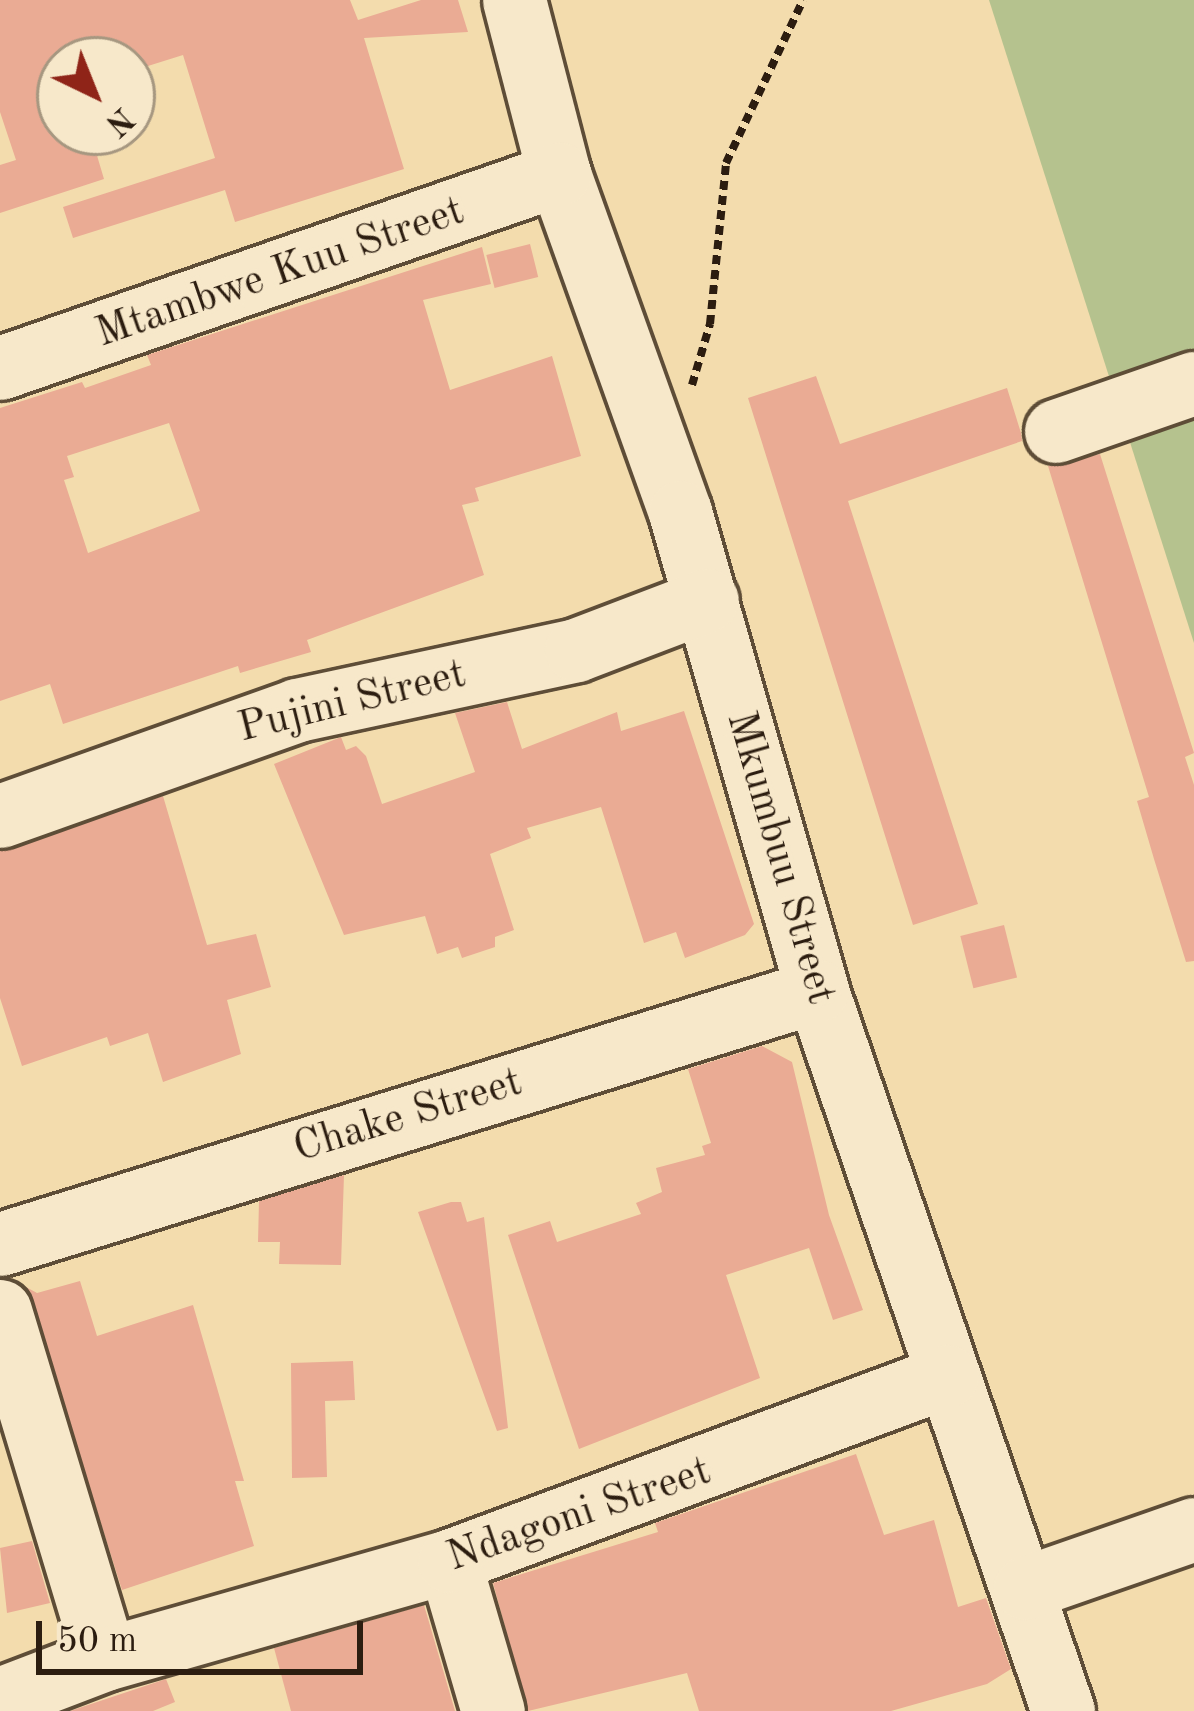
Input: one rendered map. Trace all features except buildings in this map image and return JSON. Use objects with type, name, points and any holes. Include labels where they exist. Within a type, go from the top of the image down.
[{"type":"street","name":"Mkumbuu Street","points":[[514,0],[559,174],[662,459],[707,600],[817,991],[947,1376],[1025,1588],[1063,1711]]},
{"type":"street","name":"Mtambwe Kuu Street","points":[[0,368],[559,174]]},
{"type":"street","points":[[1056,431],[1194,383]]},
{"type":"street","name":"Pujini Street","points":[[0,816],[297,710],[576,650],[707,600]]},
{"type":"street","name":"Chake Street","points":[[0,1244],[817,991]]},
{"type":"street","points":[[0,1311],[88,1680]]},
{"type":"street","name":"Ndagoni Street","points":[[0,1699],[88,1680],[449,1561],[947,1376]]},
{"type":"street","points":[[1025,1588],[1194,1529]]},
{"type":"street","points":[[449,1561],[493,1711]]},
{"type":"path","points":[[662,459],[710,324],[726,163],[803,0]]},
{"type":"green space","points":[[989,0],[1194,0],[1194,643]]}]
